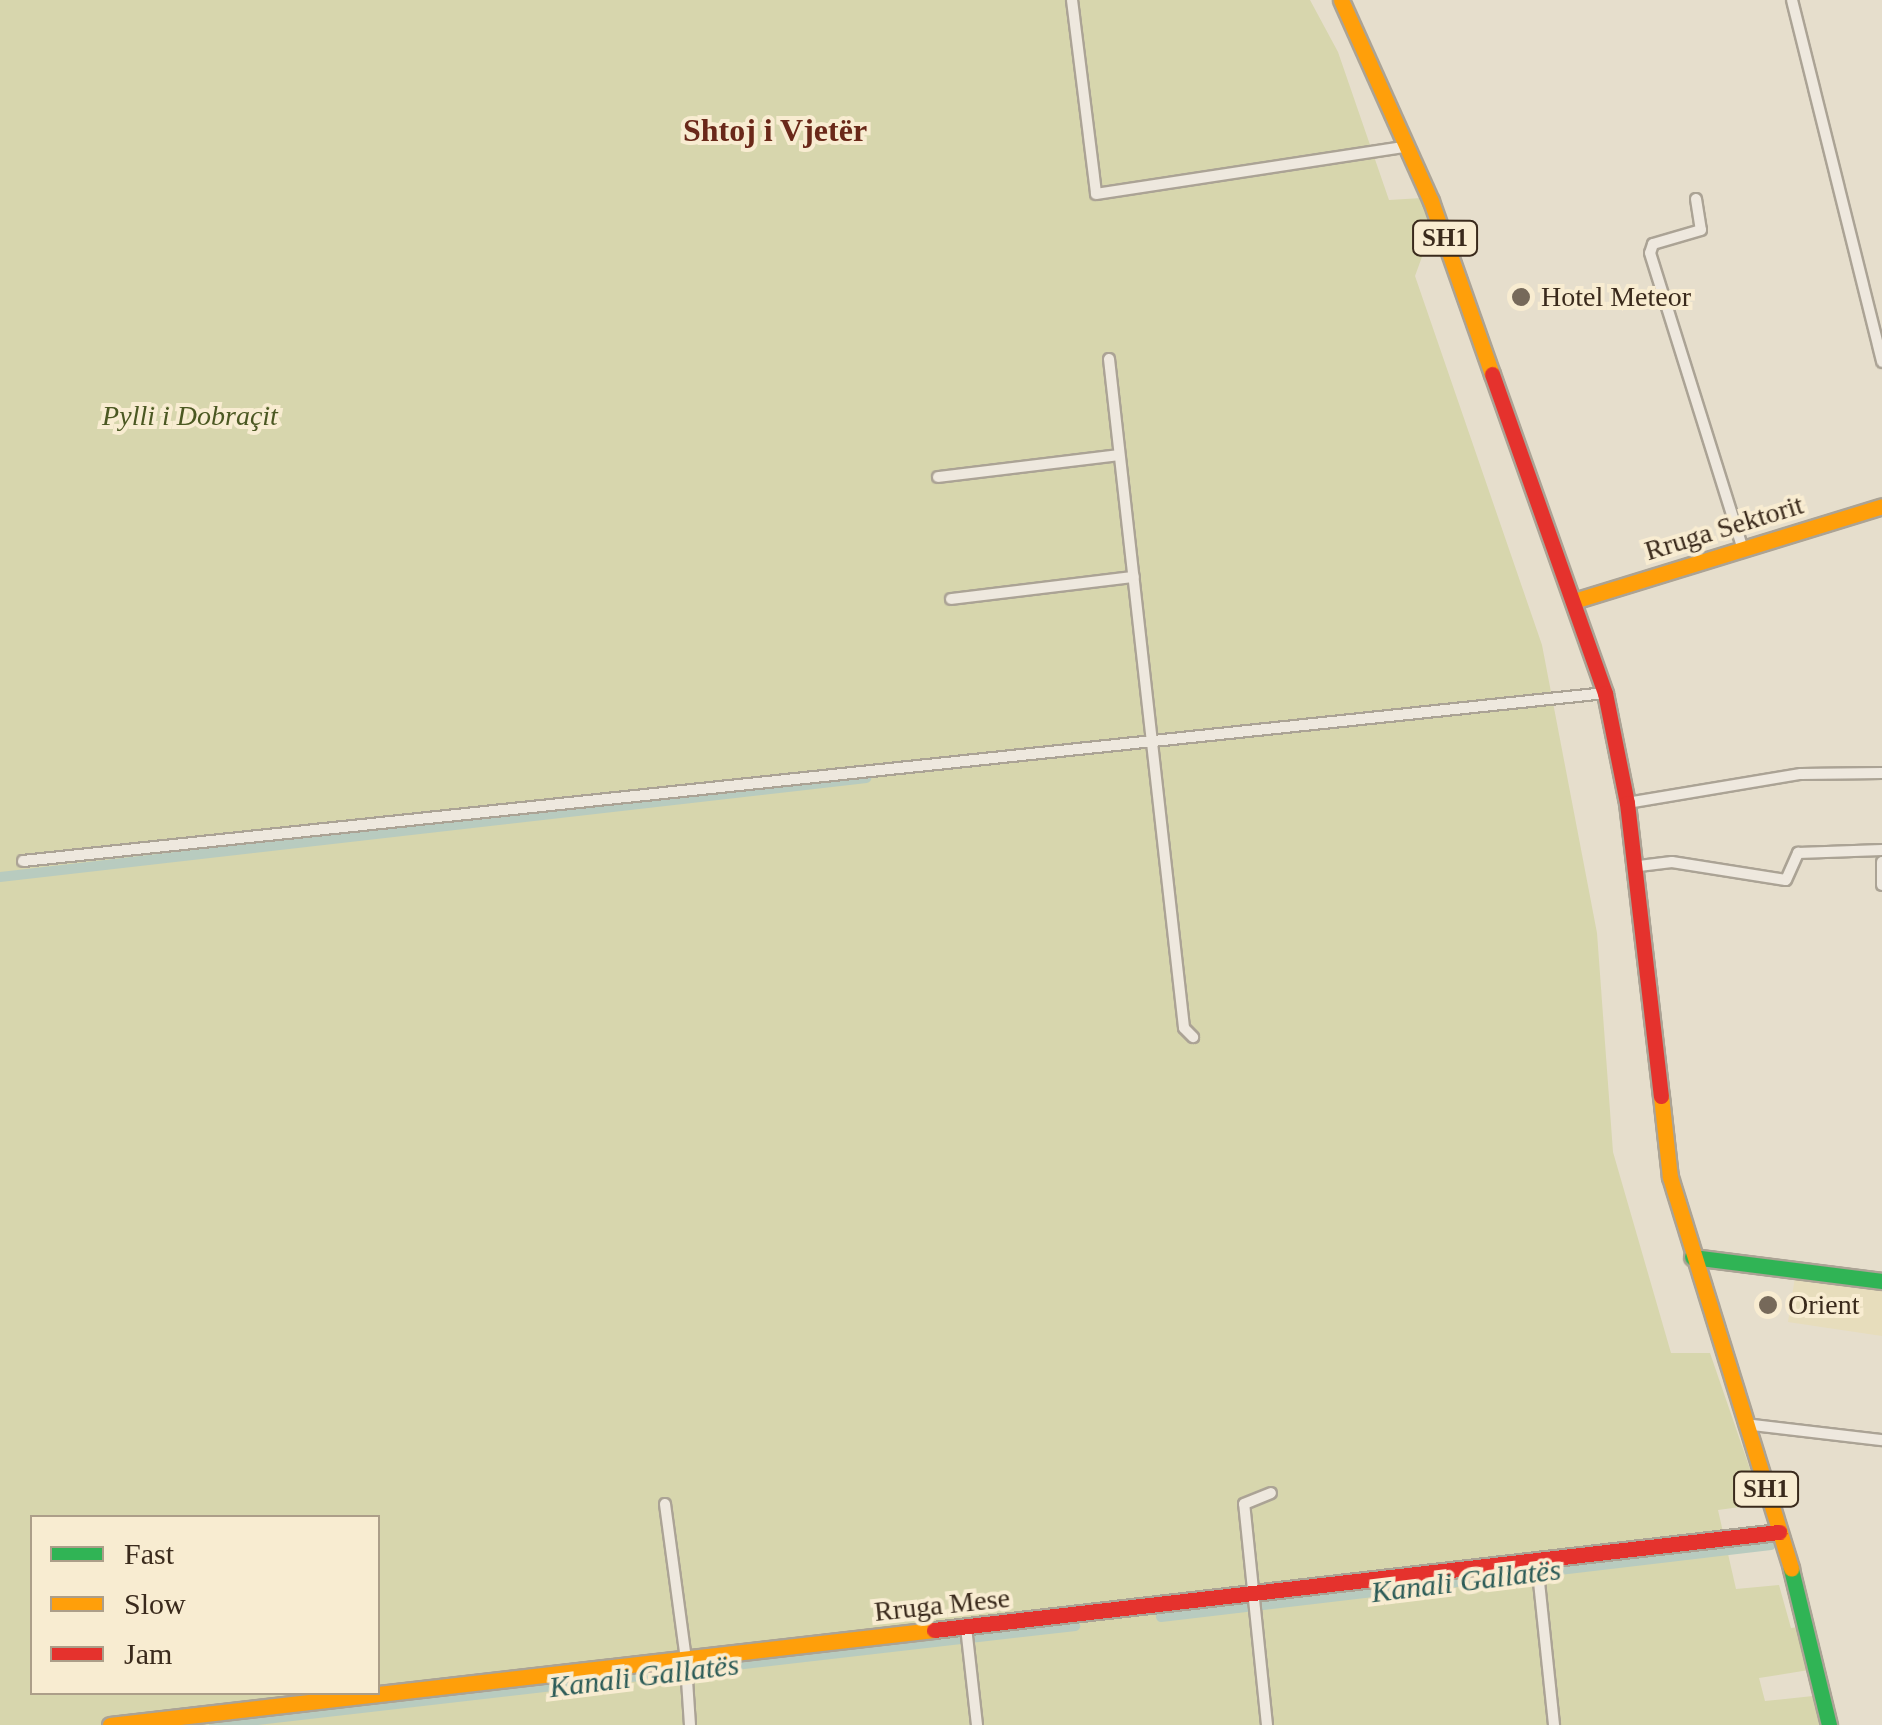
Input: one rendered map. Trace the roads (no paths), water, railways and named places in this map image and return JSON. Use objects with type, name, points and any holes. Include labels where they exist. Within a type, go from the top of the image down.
[{"type":"main road","name":"SH1","points":[[1341,0],[1409,146],[1620,723],[1640,866],[1646,981]]},
{"type":"main road","name":"Rruga Sektorit","points":[[1577,600],[1882,506]]},
{"type":"main road","name":"SH1","points":[[1577,600],[1621,760],[1664,1141],[1692,1256],[1779,1532],[1828,1725]]},
{"type":"main road","points":[[1692,1256],[1882,1281]]},
{"type":"main road","name":"Rruga Mese","points":[[110,1725],[686,1667],[966,1631],[1536,1567],[1779,1532]]},
{"type":"street","points":[[1072,0],[1096,194],[1409,146]]},
{"type":"street","points":[[1792,0],[1882,362]]},
{"type":"street","points":[[1696,199],[1699,232],[1653,244],[1650,253],[1743,548]]},
{"type":"street","points":[[1109,359],[1184,1028],[1193,1038]]},
{"type":"street","points":[[938,477],[1120,455]]},
{"type":"street","points":[[950,599],[1134,577]]},
{"type":"street","points":[[23,861],[1154,738],[1192,741],[1605,693]]},
{"type":"street","points":[[1633,802],[1801,774],[1882,774]]},
{"type":"street","points":[[1640,866],[1672,862],[1786,880],[1798,853],[1882,850]]},
{"type":"street","points":[[1882,862],[1882,886]]},
{"type":"street","points":[[1745,1424],[1882,1440]]},
{"type":"street","points":[[1267,1725],[1244,1504],[1271,1492]]},
{"type":"street","points":[[665,1504],[690,1725]]},
{"type":"street","points":[[1536,1567],[1554,1725]]},
{"type":"street","points":[[966,1631],[978,1725]]},
{"type":"waterway","points":[[0,877],[866,778]]},
{"type":"waterway","name":"Kanali Gallatës","points":[[1161,1617],[1771,1545]]},
{"type":"waterway","name":"Kanali Gallatës","points":[[214,1725],[1075,1626]]},
{"type":"place","name":"Hotel Meteor","points":[[1521,297]]},
{"type":"place","name":"Orient","points":[[1768,1305]]},
{"type":"district","name":"Shtoj i Vjetër","points":[[775,130]]},
{"type":"park label","name":"Pylli i Dobraçit","points":[[190,416]]}]
